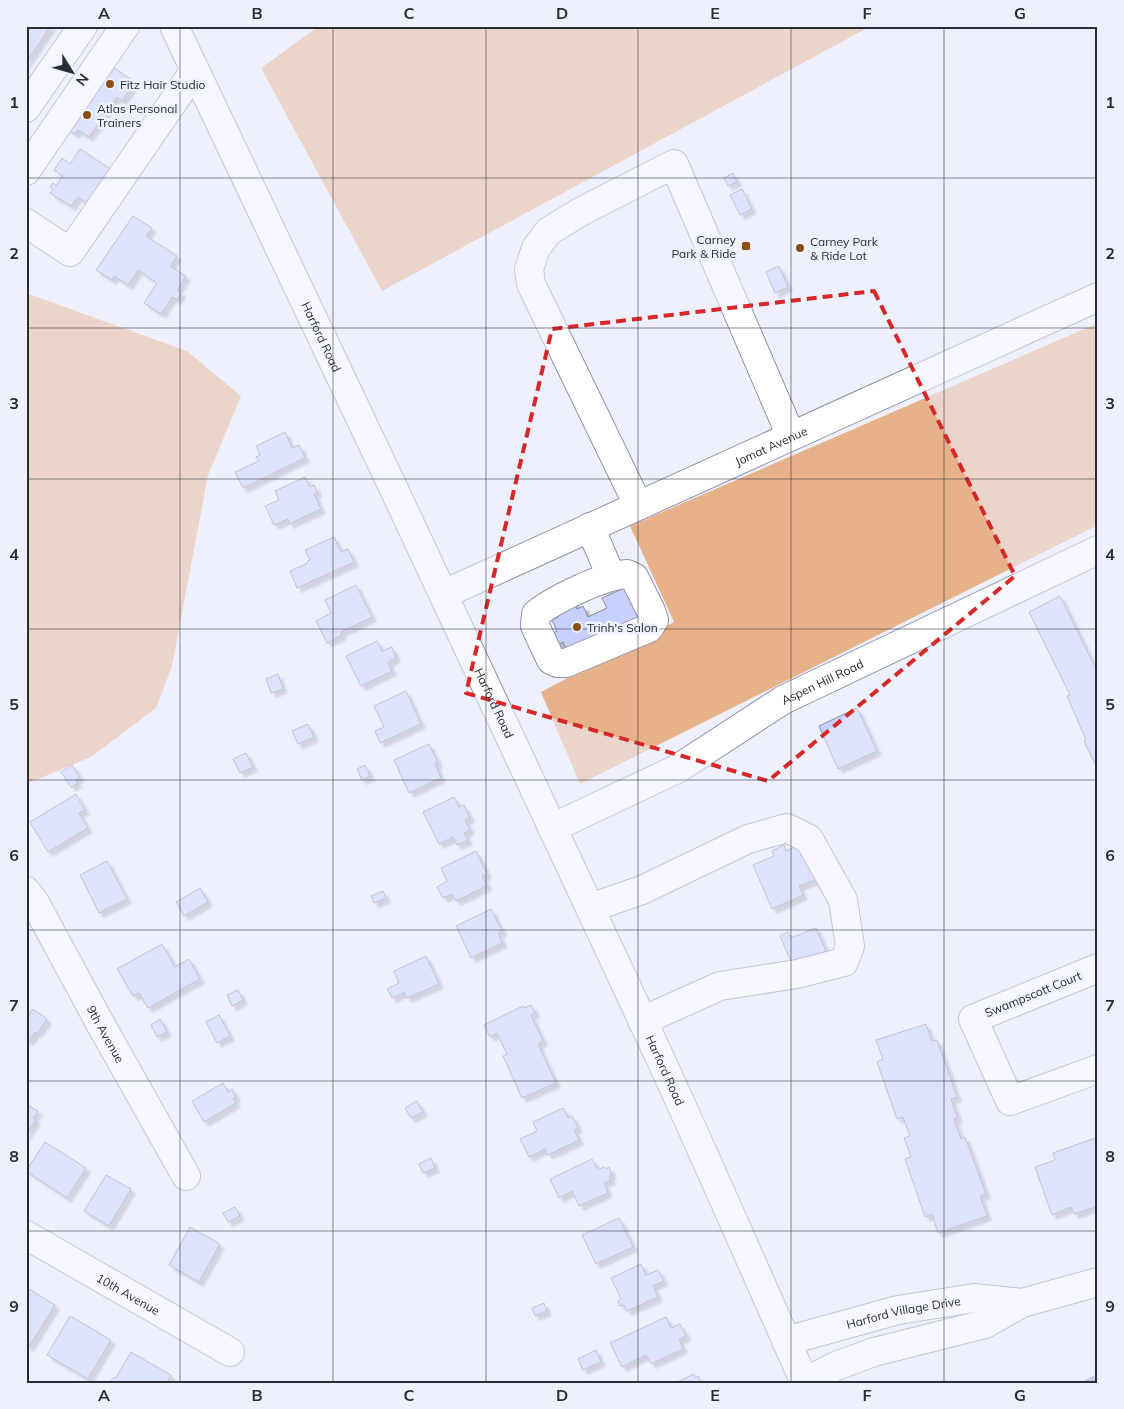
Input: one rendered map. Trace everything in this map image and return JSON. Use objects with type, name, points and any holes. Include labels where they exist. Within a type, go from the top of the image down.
[{"type":"street","points":[[26,108],[83,26]]},
{"type":"street","points":[[26,171],[125,26]]},
{"type":"street","name":"Harford Road","points":[[174,26],[444,594],[590,908],[805,1383]]},
{"type":"street","points":[[26,223],[70,252],[196,70]]},
{"type":"street","points":[[638,505],[531,284],[529,269],[536,248],[549,231],[582,211],[674,164],[791,436]]},
{"type":"street","name":"Jomat Avenue","points":[[444,594],[1098,296]]},
{"type":"street","points":[[590,527],[611,576]]},
{"type":"street","name":"Aspen Hill Road","points":[[552,828],[677,769],[783,700],[1097,551]]},
{"type":"street","points":[[590,908],[642,890],[748,839],[787,828],[809,839],[843,900],[850,946],[844,962],[797,974],[720,986],[642,1022]]},
{"type":"street","name":"9th Avenue","points":[[26,891],[34,901],[186,1176]]},
{"type":"street","name":"Swampscott Court","points":[[1098,968],[973,1019],[1010,1102],[1098,1069]]},
{"type":"street","name":"10th Avenue","points":[[26,1235],[230,1352]]},
{"type":"street","name":"Harford Village Drive","points":[[805,1383],[836,1366],[874,1352],[985,1324],[1022,1303],[1098,1282]]},
{"type":"street","name":"Harford Village Drive","points":[[786,1341],[898,1310],[964,1299],[974,1298],[1022,1303]]},
{"type":"highlighted area","points":[[874,291],[1015,576],[768,781],[466,693],[552,329]]},
{"type":"shaded area","points":[[319,26],[871,26],[382,291],[261,68]]},
{"type":"shaded area","points":[[26,293],[187,351],[241,396],[208,475],[172,666],[156,708],[91,757],[26,784]]},
{"type":"shaded area","points":[[1098,323],[1098,525],[580,784],[541,692],[674,622],[630,526]]},
{"type":"building","points":[[26,26],[51,26],[26,63]]},
{"type":"building","points":[[105,62],[135,82],[122,101],[117,97],[89,137],[78,130],[75,134],[67,129]]},
{"type":"building","points":[[80,149],[115,172],[92,207],[78,197],[71,206],[50,193],[53,189],[50,187],[53,183],[56,186],[63,176],[54,170],[62,158],[70,164]]},
{"type":"building","points":[[733,173],[737,182],[728,186],[724,178]]},
{"type":"building","points":[[742,189],[752,209],[740,215],[730,195]]},
{"type":"building","points":[[133,216],[152,228],[146,236],[177,256],[170,266],[186,276],[177,290],[181,293],[177,300],[172,297],[161,314],[144,303],[157,283],[138,270],[128,285],[114,276],[112,280],[96,270]]},
{"type":"building","points":[[779,266],[788,287],[775,293],[766,272]]},
{"type":"building","points":[[285,432],[292,448],[299,445],[305,458],[243,488],[235,472],[259,461],[256,457],[260,455],[256,446]]},
{"type":"building","points":[[305,477],[310,487],[314,485],[317,492],[314,494],[321,509],[289,524],[288,519],[274,525],[265,506],[279,500],[275,491]]},
{"type":"building","points":[[334,537],[341,552],[348,549],[354,562],[297,588],[290,571],[308,563],[307,561],[310,560],[305,550]]},
{"type":"building","points":[[356,585],[372,617],[341,632],[342,635],[327,643],[316,621],[331,613],[325,600]]},
{"type":"building","points":[[626,587],[643,622],[568,653],[563,642],[558,645],[553,633],[557,631],[552,620],[558,617],[554,609],[573,600],[577,609],[583,606],[588,617],[607,608],[602,598]]},
{"type":"building","points":[[1060,596],[1098,673],[1098,770],[1084,741],[1086,740],[1067,696],[1070,695],[1029,612]]},
{"type":"building","points":[[377,641],[382,651],[392,647],[396,657],[388,663],[392,671],[361,686],[346,656]]},
{"type":"building","points":[[278,674],[283,689],[271,693],[266,679]]},
{"type":"building","points":[[406,691],[421,724],[380,743],[375,731],[384,727],[374,706]]},
{"type":"building","points":[[857,708],[877,751],[838,769],[819,726]]},
{"type":"building","points":[[308,724],[314,737],[298,744],[292,731]]},
{"type":"building","points":[[429,744],[438,763],[435,764],[441,778],[409,793],[394,760]]},
{"type":"building","points":[[246,753],[253,767],[240,773],[233,759]]},
{"type":"building","points":[[72,765],[80,777],[75,780],[78,783],[71,787],[61,772]]},
{"type":"building","points":[[365,765],[370,776],[362,780],[357,769]]},
{"type":"building","points":[[76,794],[85,810],[79,813],[88,828],[48,852],[30,822]]},
{"type":"building","points":[[454,797],[459,807],[464,805],[470,818],[465,820],[470,830],[464,833],[468,840],[457,845],[453,837],[439,844],[423,812]]},
{"type":"building","points":[[801,844],[817,879],[799,886],[803,895],[772,909],[753,865],[774,856],[772,851],[784,845],[786,851]]},
{"type":"building","points":[[476,851],[487,874],[482,876],[487,886],[456,901],[452,894],[443,898],[437,887],[447,881],[441,868]]},
{"type":"building","points":[[107,861],[127,899],[99,913],[80,875]]},
{"type":"building","points":[[200,888],[208,902],[184,916],[176,902]]},
{"type":"building","points":[[383,891],[386,898],[374,903],[371,896]]},
{"type":"building","points":[[491,909],[502,931],[498,933],[502,943],[471,958],[456,926]]},
{"type":"building","points":[[816,928],[826,951],[793,966],[780,936],[788,932],[791,938]]},
{"type":"building","points":[[162,944],[175,967],[189,959],[200,979],[148,1008],[139,993],[133,996],[117,969]]},
{"type":"building","points":[[426,956],[439,984],[407,998],[404,992],[392,998],[387,989],[399,983],[394,971]]},
{"type":"building","points":[[238,990],[243,1000],[232,1006],[227,995]]},
{"type":"building","points":[[531,1005],[535,1013],[531,1015],[543,1041],[538,1044],[556,1083],[522,1098],[503,1056],[507,1054],[497,1033],[490,1037],[484,1025],[523,1006],[525,1008]]},
{"type":"building","points":[[33,1009],[47,1019],[37,1034],[35,1032],[29,1041],[26,1040],[26,1019]]},
{"type":"building","points":[[219,1015],[230,1036],[217,1043],[206,1022]]},
{"type":"building","points":[[160,1019],[167,1032],[157,1037],[151,1025]]},
{"type":"building","points":[[926,1024],[932,1041],[937,1040],[957,1097],[951,1099],[958,1118],[954,1119],[961,1139],[965,1137],[986,1194],[980,1196],[987,1216],[938,1233],[932,1214],[925,1217],[905,1159],[911,1157],[904,1138],[910,1136],[903,1117],[897,1119],[877,1062],[883,1059],[876,1040]]},
{"type":"building","points":[[223,1083],[228,1092],[232,1089],[236,1097],[233,1099],[236,1103],[204,1122],[192,1101]]},
{"type":"building","points":[[417,1101],[423,1112],[411,1118],[405,1108]]},
{"type":"building","points":[[26,1104],[38,1111],[33,1118],[36,1120],[26,1135]]},
{"type":"building","points":[[563,1108],[568,1118],[572,1116],[578,1128],[574,1130],[579,1140],[548,1155],[545,1149],[529,1157],[520,1139],[537,1131],[533,1122]]},
{"type":"building","points":[[1098,1137],[1098,1206],[1074,1214],[1071,1207],[1052,1215],[1035,1167],[1055,1160],[1053,1153]]},
{"type":"building","points":[[45,1142],[86,1168],[67,1198],[26,1171]]},
{"type":"building","points":[[431,1158],[435,1168],[423,1173],[419,1164]]},
{"type":"building","points":[[592,1159],[598,1170],[609,1167],[612,1175],[609,1176],[611,1180],[604,1183],[608,1193],[579,1206],[572,1191],[559,1198],[550,1179]]},
{"type":"building","points":[[106,1175],[131,1189],[109,1226],[84,1211]]},
{"type":"building","points":[[235,1207],[240,1216],[228,1222],[223,1213]]},
{"type":"building","points":[[619,1218],[633,1247],[596,1264],[582,1235]]},
{"type":"building","points":[[190,1227],[220,1244],[199,1282],[169,1265]]},
{"type":"building","points":[[641,1264],[646,1275],[658,1270],[664,1281],[653,1286],[658,1297],[627,1311],[624,1305],[620,1306],[618,1301],[621,1299],[611,1278]]},
{"type":"building","points":[[26,1287],[55,1305],[29,1347],[26,1345]]},
{"type":"building","points":[[544,1303],[547,1311],[535,1316],[532,1308]]},
{"type":"building","points":[[70,1316],[111,1340],[88,1379],[47,1355]]},
{"type":"building","points":[[666,1317],[671,1328],[680,1324],[686,1336],[679,1340],[683,1349],[651,1364],[646,1355],[622,1367],[610,1343]]},
{"type":"building","points":[[596,1350],[601,1362],[583,1370],[578,1359]]},
{"type":"building","points":[[131,1352],[171,1375],[167,1383],[110,1382],[114,1377],[116,1378]]},
{"type":"building","points":[[694,1374],[695,1378],[698,1376],[700,1380],[696,1383],[675,1383]]},
{"type":"waterway","points":[[1088,1383],[1098,1378]]},
{"type":"place","name":"Fitz Hair Studio","points":[[110,84]]},
{"type":"place","name":"Atlas Personal Trainers","points":[[87,115]]},
{"type":"place","name":"Carney Park & Ride","points":[[746,246]]},
{"type":"place","name":"Carney Park & Ride Lot","points":[[800,248]]},
{"type":"place","name":"Trinh's Salon","points":[[577,627]]}]
